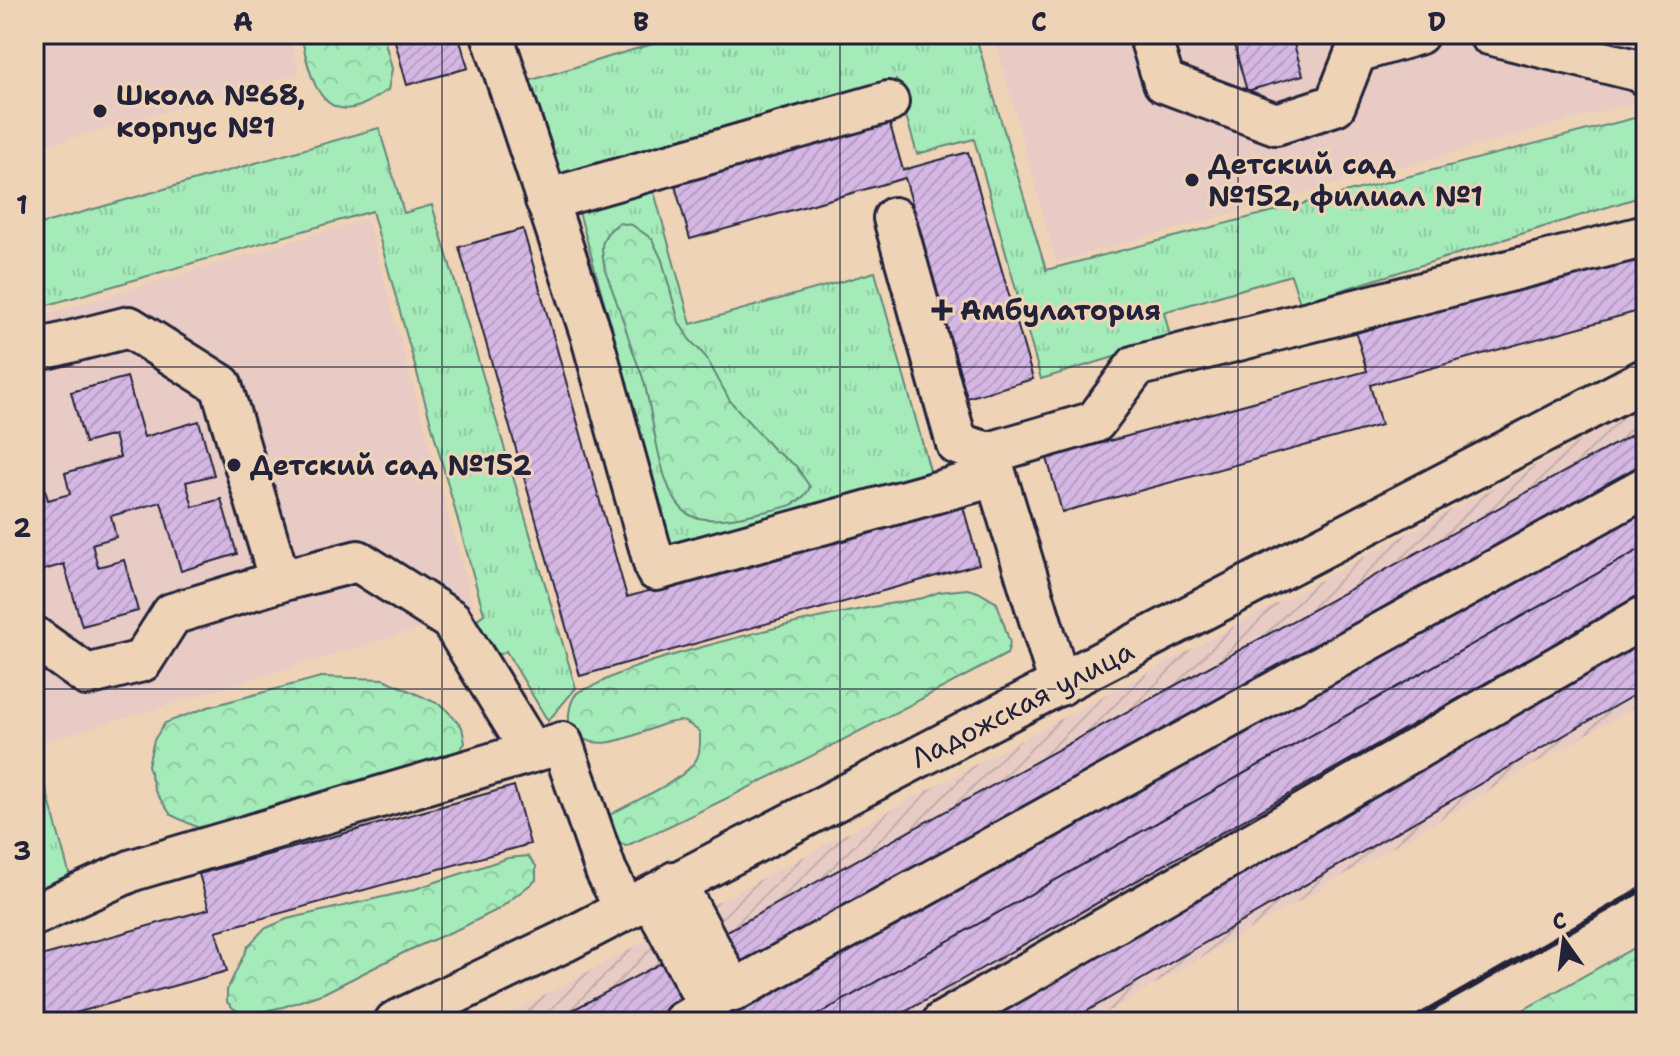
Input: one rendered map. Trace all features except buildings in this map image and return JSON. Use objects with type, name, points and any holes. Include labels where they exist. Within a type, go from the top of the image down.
[{"type":"street","points":[[492,34],[591,334],[656,570],[992,464],[1095,422],[1136,366],[1646,236]]},
{"type":"street","points":[[1149,34],[1164,82],[1276,124],[1335,105],[1356,52],[1418,34]]},
{"type":"street","points":[[1489,34],[1640,71],[1646,76]]},
{"type":"street","points":[[546,200],[888,102]]},
{"type":"street","points":[[894,218],[957,444],[992,464],[1060,685]]},
{"type":"street","points":[[34,351],[129,327],[221,385],[280,581]]},
{"type":"street","name":"Ладожская улица","points":[[395,1022],[565,941],[1646,379]]},
{"type":"street","points":[[34,915],[133,870],[562,743],[606,871],[650,895],[733,991],[1646,487]]},
{"type":"street","points":[[34,637],[87,675],[142,661],[172,614],[358,561],[451,620],[532,752]]},
{"type":"street","points":[[943,1022],[1646,616]]},
{"type":"street","points":[[650,895],[709,1007],[683,1022]]},
{"type":"shaded area","name":"Школа №68, корпус №1","points":[[34,34],[288,34],[300,73],[34,149]]},
{"type":"shaded area","name":"Детский сад №152, филиал №1","points":[[994,34],[1630,34],[1646,99],[1056,262]]},
{"type":"shaded area","name":"Детский сад №152","points":[[367,219],[475,612],[34,745],[34,318]]},
{"type":"shaded area","points":[[1646,406],[1646,700],[1090,1022],[494,1022]]},
{"type":"green space","points":[[301,34],[383,34],[392,69],[388,90],[360,106],[345,109],[333,106],[316,87]]},
{"type":"green space","points":[[686,34],[975,34],[1046,270],[1646,115],[1646,195],[1300,303],[1291,275],[1164,312],[1171,340],[1041,379],[974,139],[917,154],[896,80],[555,177],[525,82]]},
{"type":"green space","points":[[379,128],[404,213],[432,205],[576,688],[548,721],[506,651],[488,661],[465,628],[484,614],[372,211],[34,309],[34,226]]},
{"type":"green space","points":[[651,181],[691,324],[875,272],[931,474],[672,547],[576,201]]},
{"type":"green space","points":[[619,223],[632,225],[652,239],[662,260],[679,322],[689,339],[706,357],[730,401],[774,450],[796,466],[810,487],[795,503],[736,517],[706,519],[684,511],[673,496],[658,453],[645,385],[604,262],[604,239]]},
{"type":"green space","points":[[967,589],[997,603],[1010,643],[1007,654],[675,824],[626,846],[609,836],[604,825],[610,815],[682,775],[691,766],[699,752],[700,732],[685,722],[675,721],[618,741],[587,741],[571,729],[570,707],[577,693],[643,664],[720,642],[821,617]]},
{"type":"green space","points":[[321,677],[384,679],[443,706],[462,727],[465,743],[451,762],[205,831],[171,815],[155,791],[148,765],[154,740],[165,723],[208,707]]},
{"type":"green space","points":[[37,756],[71,880],[34,900],[34,757]]},
{"type":"green space","points":[[528,856],[536,866],[536,880],[499,909],[465,926],[324,993],[283,1007],[246,1015],[227,1002],[227,990],[248,946],[264,929],[287,919],[409,891],[508,858]]},
{"type":"green space","points":[[1646,941],[1646,1022],[1502,1022]]},
{"type":"railway","points":[[1409,1022],[1646,887]]},
{"type":"place","name":"Школа №68, корпус №1","points":[[100,111]]},
{"type":"place","name":"Детский сад №152, филиал №1","points":[[1192,180]]},
{"type":"place","name":"Амбулатория","points":[[942,310]]},
{"type":"place","name":"Детский сад №152","points":[[234,465]]}]
